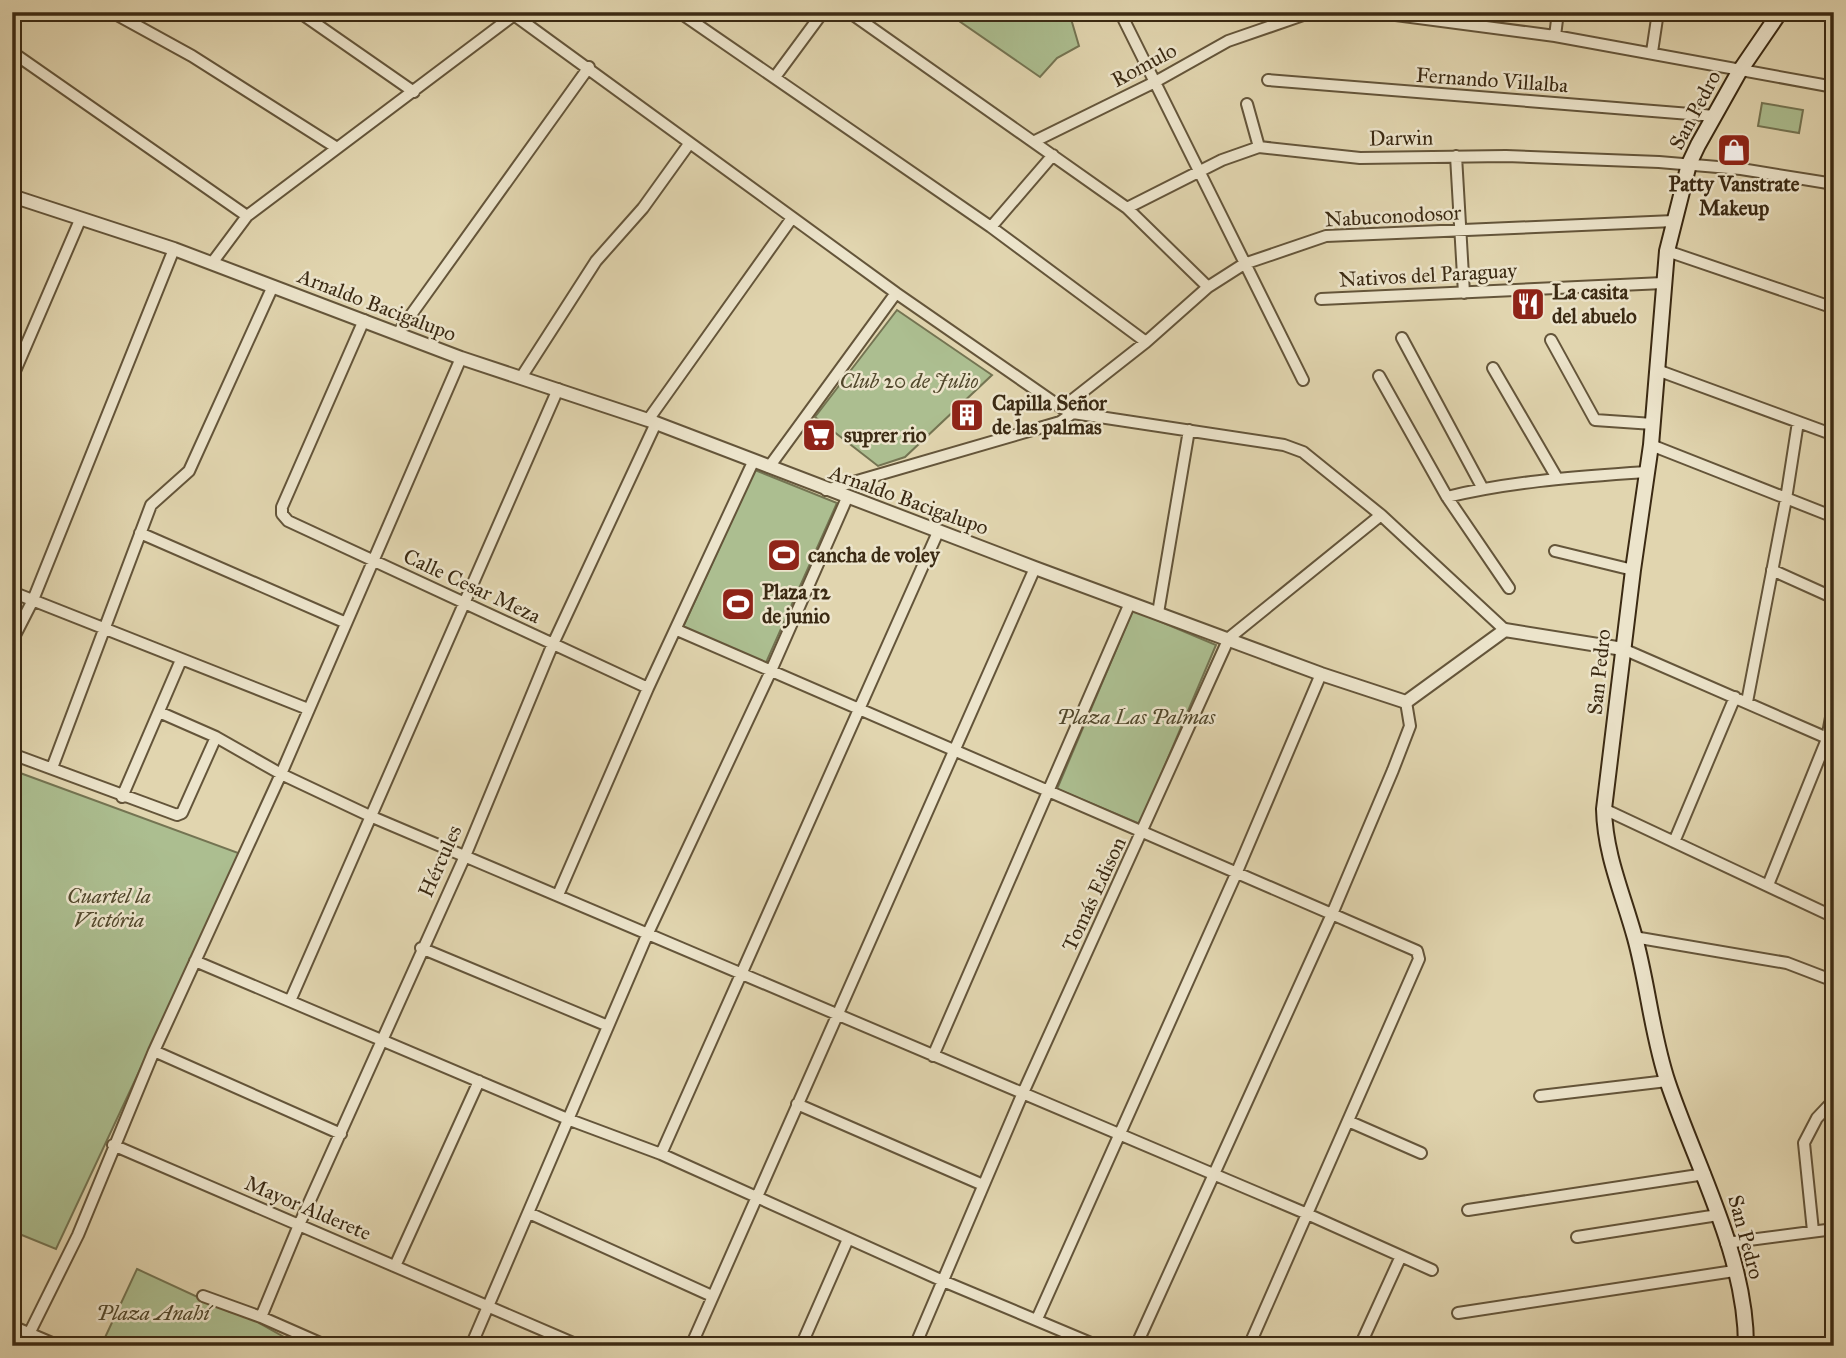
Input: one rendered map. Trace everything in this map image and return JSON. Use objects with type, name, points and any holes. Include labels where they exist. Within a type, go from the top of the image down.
[{"type":"main road","name":"San Pedro","points":[[1746,1346],[1746,1329],[1734,1271],[1706,1174],[1667,1081],[1634,937],[1610,859],[1604,809],[1645,472],[1651,445],[1667,251],[1689,164],[1739,72],[1780,12]]},
{"type":"street","points":[[111,12],[192,56],[337,148]]},
{"type":"street","points":[[299,12],[414,92]]},
{"type":"street","points":[[679,12],[991,227],[1146,342]]},
{"type":"street","points":[[775,76],[823,12]]},
{"type":"street","points":[[849,12],[1127,208],[1208,287]]},
{"type":"street","points":[[1120,12],[1303,380]]},
{"type":"street","name":"Romulo","points":[[1035,141],[1155,82],[1228,41],[1282,16],[1311,12]]},
{"type":"street","points":[[1373,12],[1453,18],[1652,52],[1739,72],[1834,87]]},
{"type":"street","points":[[1555,36],[1558,12]]},
{"type":"street","points":[[1652,52],[1658,12]]},
{"type":"street","points":[[212,263],[247,216],[414,92],[512,14],[589,67],[689,144],[896,293],[1067,411],[1284,445],[1303,452],[1381,515],[1505,630],[1623,649],[1830,740]]},
{"type":"street","points":[[12,52],[247,216]]},
{"type":"street","points":[[398,333],[589,67]]},
{"type":"street","name":"Fernando Villalba","points":[[1268,80],[1715,116]]},
{"type":"street","points":[[1247,104],[1259,147]]},
{"type":"street","points":[[522,376],[596,261],[643,208],[689,144]]},
{"type":"street","name":"Darwin","points":[[1127,208],[1201,171],[1259,147],[1360,158],[1456,156],[1689,164],[1834,184]]},
{"type":"street","points":[[991,227],[1052,155]]},
{"type":"street","points":[[1456,156],[1464,293]]},
{"type":"street","name":"Arnaldo Bacigalupo","points":[[12,196],[174,249],[461,358],[522,376],[652,422],[1035,568],[1321,674],[1406,702]]},
{"type":"street","name":"Hércules","points":[[261,1317],[299,1224],[464,856],[551,646],[652,422],[792,218]]},
{"type":"street","points":[[12,378],[80,220]]},
{"type":"street","name":"Nabuconodosor","points":[[825,490],[1060,422],[1067,411],[1208,287],[1244,264],[1326,236],[1674,221]]},
{"type":"street","points":[[12,641],[33,600],[174,249]]},
{"type":"street","points":[[1667,251],[1833,304]]},
{"type":"street","name":"Nativos del Paraguay","points":[[1321,299],[1663,283]]},
{"type":"street","points":[[52,768],[151,505],[189,471],[272,286]]},
{"type":"street","points":[[769,467],[896,293]]},
{"type":"street","name":"Calle Cesar Meza","points":[[364,320],[282,506],[282,514],[288,521],[551,646],[648,688]]},
{"type":"street","points":[[1402,338],[1483,489]]},
{"type":"street","points":[[1551,340],[1595,420],[1653,424]]},
{"type":"street","points":[[23,1346],[78,1235],[154,1051],[281,774],[344,622],[461,358]]},
{"type":"street","points":[[1493,368],[1557,478]]},
{"type":"street","points":[[1657,370],[1834,435]]},
{"type":"street","points":[[1379,376],[1447,497],[1509,588]]},
{"type":"street","points":[[290,1001],[558,389]]},
{"type":"street","points":[[1747,702],[1798,422]]},
{"type":"street","points":[[1158,613],[1189,430]]},
{"type":"street","points":[[1651,445],[1834,517]]},
{"type":"street","points":[[558,895],[648,688],[753,462]]},
{"type":"street","points":[[1447,497],[1557,478],[1645,472]]},
{"type":"street","points":[[471,1346],[648,933],[770,673],[847,498]]},
{"type":"street","name":"Tomás Edison","points":[[915,1346],[1022,1095],[1143,834],[1229,638],[1381,515]]},
{"type":"street","points":[[661,1154],[939,531]]},
{"type":"street","points":[[140,533],[344,622]]},
{"type":"street","points":[[1555,551],[1633,570]]},
{"type":"street","points":[[691,1346],[1035,568]]},
{"type":"street","points":[[1772,570],[1834,598]]},
{"type":"street","points":[[12,592],[308,709]]},
{"type":"street","points":[[933,1056],[1130,603]]},
{"type":"street","points":[[677,630],[770,673],[1236,874],[1412,946],[1419,959],[1305,1213],[1249,1346]]},
{"type":"street","points":[[1136,1346],[1332,914],[1410,726],[1406,702],[1505,630]]},
{"type":"street","points":[[122,797],[181,660]]},
{"type":"street","points":[[1037,1319],[1236,874],[1321,674]]},
{"type":"street","points":[[1674,842],[1735,697]]},
{"type":"street","points":[[1768,885],[1830,740],[1834,701]]},
{"type":"street","points":[[159,712],[216,737],[281,774],[370,816],[1305,1213],[1432,1270]]},
{"type":"street","points":[[12,754],[122,797],[180,815],[216,737]]},
{"type":"street","points":[[1604,809],[1834,917]]},
{"type":"street","points":[[1634,937],[1787,963],[1834,981]]},
{"type":"street","points":[[421,948],[608,1026]]},
{"type":"street","points":[[195,961],[570,1120],[661,1154],[943,1282],[1098,1346]]},
{"type":"street","points":[[154,1051],[341,1135]]},
{"type":"street","points":[[395,1266],[479,1081]]},
{"type":"street","points":[[1540,1096],[1667,1081]]},
{"type":"street","points":[[1813,1231],[1804,1143],[1817,1118],[1834,1100]]},
{"type":"street","points":[[797,1104],[983,1185]]},
{"type":"street","points":[[1348,1121],[1421,1153]]},
{"type":"street","name":"Mayor Alderete","points":[[113,1145],[579,1346]]},
{"type":"street","points":[[1468,1210],[1706,1174]]},
{"type":"street","points":[[529,1213],[712,1296]]},
{"type":"street","points":[[1577,1237],[1718,1215]]},
{"type":"street","points":[[1726,1243],[1834,1229]]},
{"type":"street","points":[[801,1346],[848,1239]]},
{"type":"street","points":[[1360,1346],[1401,1256]]},
{"type":"street","points":[[1458,1313],[1734,1271]]},
{"type":"street","points":[[203,1296],[261,1317],[327,1346]]},
{"type":"street","points":[[12,1326],[59,1346]]},
{"type":"green space","points":[[946,12],[1069,12],[1079,46],[1057,58],[1040,77]]},
{"type":"green space","points":[[1762,103],[1803,110],[1799,133],[1758,126]]},
{"type":"green space","name":"Club 20 de Julio","points":[[897,310],[992,375],[905,457],[878,466],[815,417]]},
{"type":"green space","name":"Plaza 12 de junio","points":[[755,470],[837,503],[765,665],[683,627]]},
{"type":"green space","name":"Plaza Las Palmas","points":[[1133,610],[1216,645],[1140,824],[1057,789]]},
{"type":"green space","name":"Cuartel la Victória","points":[[12,770],[241,854],[56,1249],[12,1231]]},
{"type":"green space","name":"Plaza Anahí","points":[[137,1269],[230,1312],[243,1314],[300,1346],[101,1346]]},
{"type":"place","name":"Patty Vanstrate Makeup","points":[[1734,150]]},
{"type":"place","name":"La casita del abuelo","points":[[1528,304]]},
{"type":"place","name":"Capilla Señor de las palmas","points":[[967,415]]},
{"type":"place","name":"suprer rio","points":[[819,435]]},
{"type":"place","name":"cancha de voley","points":[[784,555]]},
{"type":"place","name":"Plaza 12 de junio","points":[[738,604]]}]
